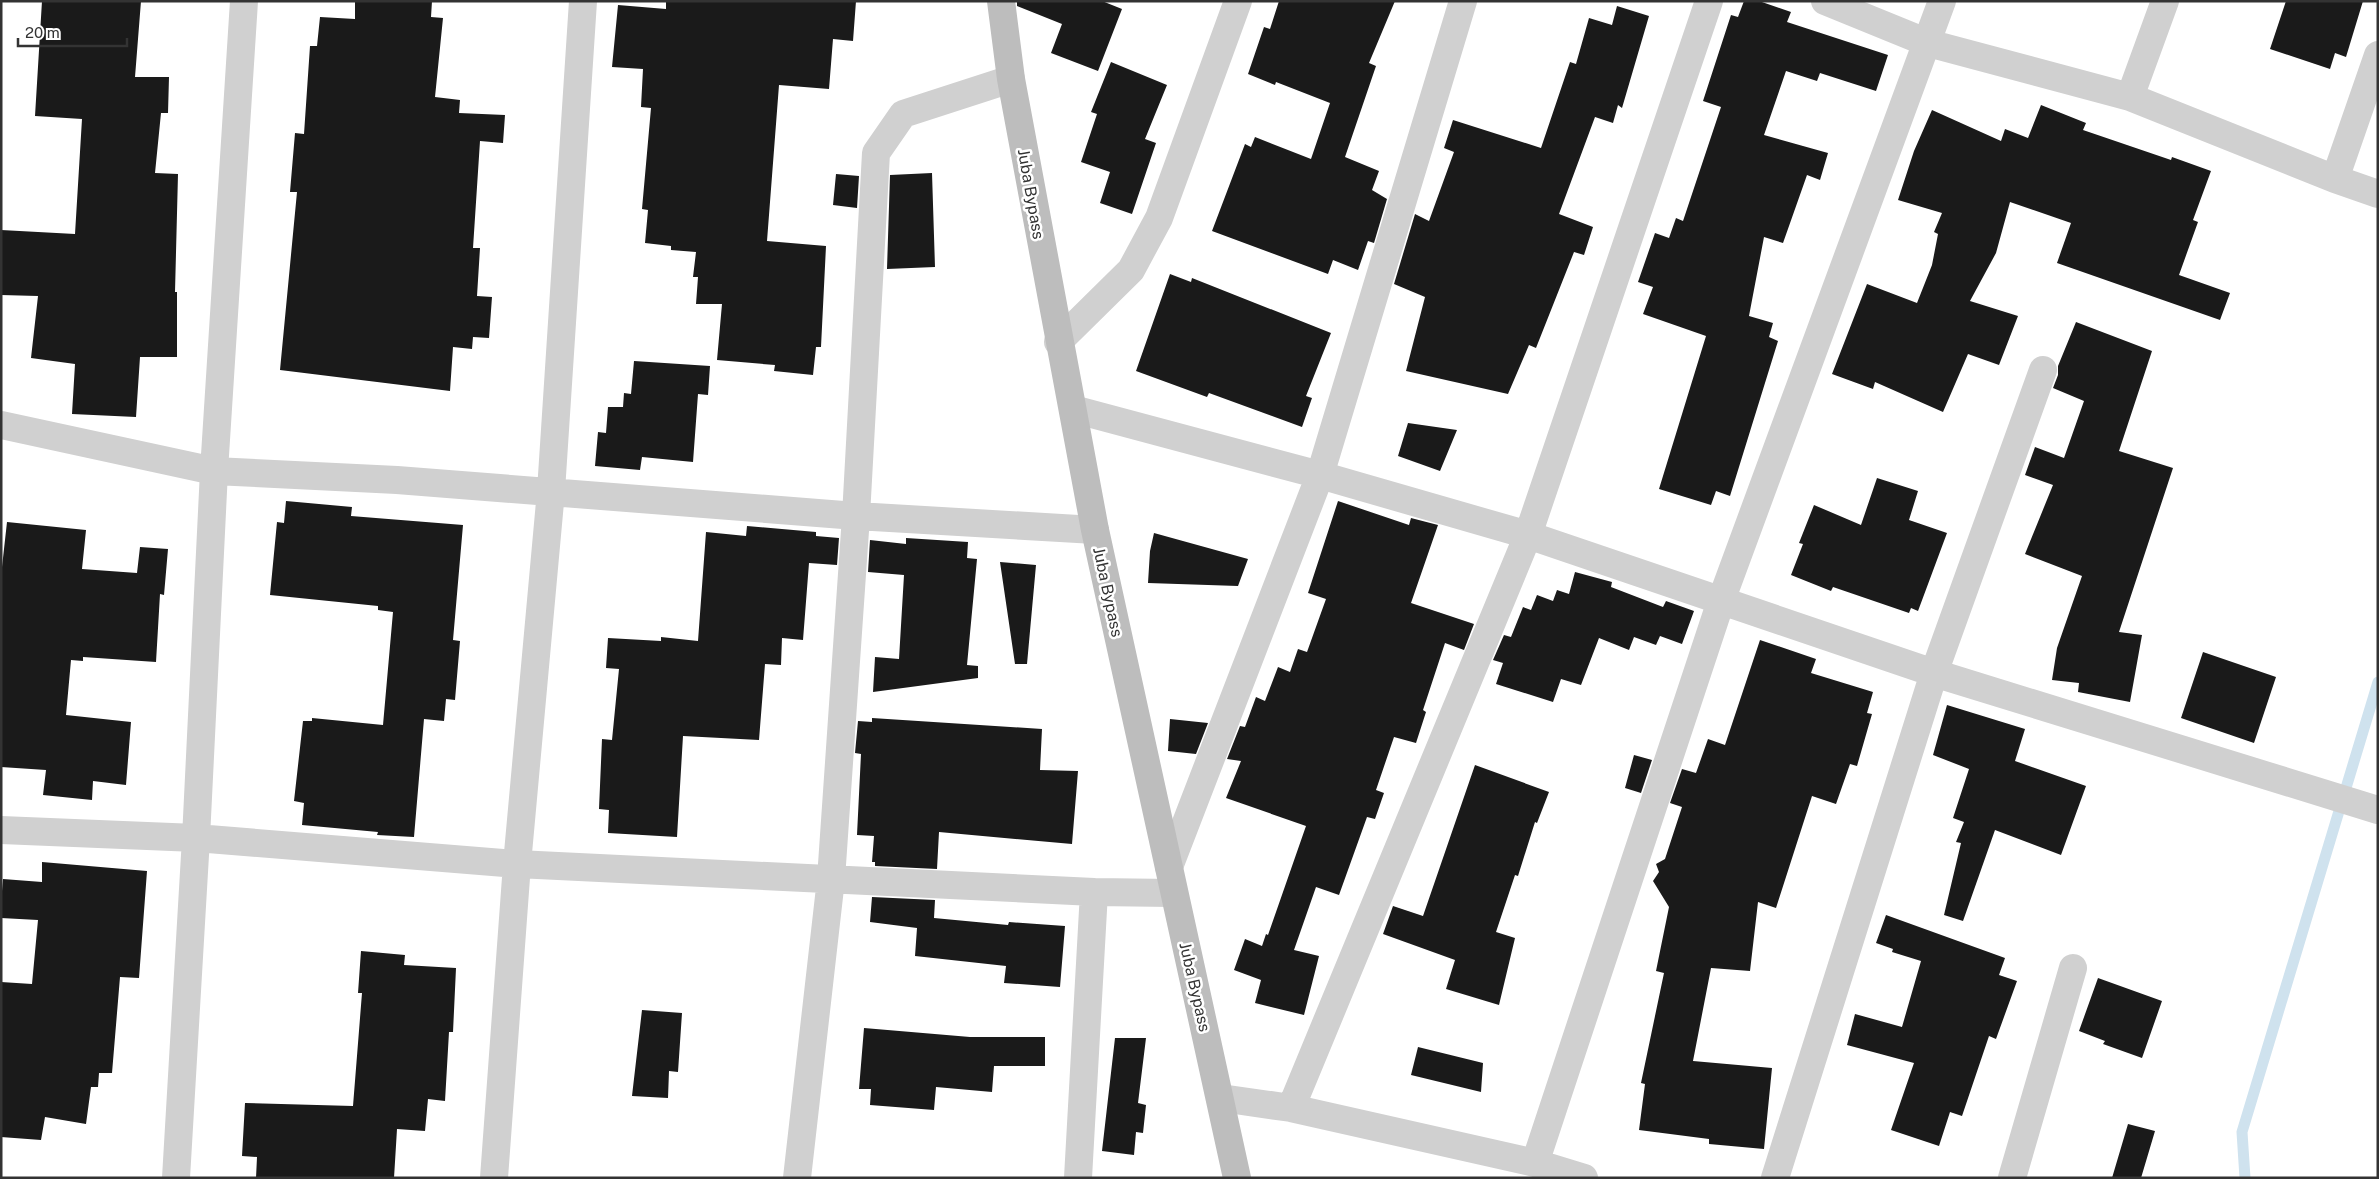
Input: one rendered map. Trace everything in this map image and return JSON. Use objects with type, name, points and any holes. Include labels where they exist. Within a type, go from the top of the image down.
[{"type":"main road","name":"Juba Bypass","points":[[1001,1],[1011,79],[1058,342],[1073,409],[1095,530],[1237,1178]]},
{"type":"street","points":[[176,1178],[196,838],[214,471],[244,1]]},
{"type":"street","points":[[494,1178],[517,864],[551,492],[583,1]]},
{"type":"street","points":[[1058,342],[1126,276],[1136,262],[1158,218],[1238,1]]},
{"type":"street","points":[[1,830],[196,838],[517,864],[1094,892],[1171,880],[1320,475],[1463,1]]},
{"type":"street","points":[[1291,1108],[1528,535],[1708,1]]},
{"type":"street","points":[[1825,1],[1928,43],[2130,97],[2378,194]]},
{"type":"street","points":[[1535,1163],[1720,601],[1942,1]]},
{"type":"street","points":[[2130,97],[2165,1]]},
{"type":"street","points":[[2336,179],[2378,55]]},
{"type":"street","points":[[797,1178],[831,879],[856,516],[876,153],[903,114],[1011,79]]},
{"type":"street","points":[[1775,1178],[1934,673],[2043,370]]},
{"type":"street","points":[[1073,409],[1320,475],[1528,535],[1934,673],[2378,810]]},
{"type":"street","points":[[1,425],[214,471],[397,480],[856,516],[1095,530]]},
{"type":"street","points":[[1078,1178],[1094,892]]},
{"type":"street","points":[[2012,1178],[2073,968]]},
{"type":"street","points":[[1221,1098],[1291,1108],[1535,1163],[1584,1178]]},
{"type":"building","points":[[42,1],[141,1],[135,77],[169,77],[168,113],[161,113],[155,173],[178,174],[175,292],[177,292],[177,357],[140,357],[136,417],[72,414],[75,364],[31,358],[38,296],[1,295],[1,230],[75,234],[82,119],[35,116]]},
{"type":"building","points":[[355,1],[432,1],[431,17],[443,18],[435,97],[460,100],[459,113],[505,115],[503,143],[480,141],[473,248],[480,248],[477,296],[492,297],[489,338],[473,337],[472,349],[453,347],[450,391],[280,370],[297,192],[290,192],[295,133],[304,134],[310,46],[317,46],[320,17],[355,19]]},
{"type":"building","points":[[666,1],[856,1],[853,41],[833,39],[829,89],[779,85],[767,241],[826,246],[821,347],[816,347],[813,375],[774,371],[775,365],[717,360],[722,304],[696,304],[698,277],[693,277],[696,252],[671,250],[671,246],[645,243],[648,210],[642,209],[651,108],[641,107],[643,69],[612,67],[618,5],[666,9]]},
{"type":"building","points":[[1017,1],[1102,1],[1122,9],[1098,71],[1051,53],[1062,24],[1017,6]]},
{"type":"building","points":[[1279,1],[1395,1],[1369,63],[1376,66],[1345,157],[1379,171],[1372,190],[1387,199],[1374,243],[1368,241],[1358,270],[1333,260],[1328,274],[1212,231],[1245,144],[1251,147],[1255,137],[1311,159],[1330,103],[1276,82],[1275,85],[1248,74],[1264,27],[1270,29]]},
{"type":"building","points":[[1744,1],[1759,1],[1791,12],[1787,22],[1888,55],[1876,91],[1820,73],[1817,81],[1786,71],[1764,135],[1828,153],[1820,180],[1807,175],[1783,243],[1764,237],[1749,316],[1773,323],[1769,337],[1778,341],[1730,496],[1716,491],[1711,505],[1659,489],[1706,336],[1643,314],[1653,287],[1638,282],[1655,233],[1669,238],[1676,218],[1683,221],[1721,107],[1703,101],[1731,15],[1738,17]]},
{"type":"building","points":[[2286,1],[2363,1],[2346,57],[2335,53],[2330,69],[2270,49]]},
{"type":"building","points":[[1617,6],[1649,16],[1622,108],[1618,105],[1613,123],[1595,117],[1559,214],[1593,227],[1584,255],[1574,252],[1536,348],[1529,345],[1508,394],[1406,371],[1425,297],[1394,284],[1415,214],[1429,221],[1454,152],[1444,148],[1453,120],[1541,148],[1570,62],[1576,64],[1589,18],[1612,25]]},
{"type":"building","points":[[1111,62],[1167,85],[1145,139],[1156,143],[1132,214],[1100,203],[1110,172],[1081,162],[1097,114],[1091,112]]},
{"type":"building","points":[[2041,105],[2086,123],[2083,130],[2171,160],[2172,157],[2211,171],[2193,220],[2198,222],[2179,275],[2230,293],[2220,320],[2057,263],[2071,223],[2010,202],[1996,253],[1970,301],[2018,316],[1999,365],[1968,354],[1943,412],[1875,382],[1873,389],[1832,374],[1867,284],[1917,303],[1932,265],[1938,234],[1934,232],[1942,213],[1898,200],[1914,151],[1932,110],[2001,141],[2005,129],[2028,138]]},
{"type":"building","points":[[932,173],[935,267],[887,269],[890,175]]},
{"type":"building","points":[[836,174],[859,176],[857,208],[833,205]]},
{"type":"building","points":[[1170,274],[1191,282],[1192,278],[1331,333],[1306,396],[1312,398],[1302,427],[1209,393],[1207,397],[1136,371]]},
{"type":"building","points":[[2076,322],[2152,351],[2119,451],[2173,468],[2119,632],[2142,635],[2130,702],[2078,692],[2079,683],[2052,680],[2057,648],[2082,576],[2025,554],[2053,485],[2025,475],[2035,447],[2064,458],[2084,401],[2053,388],[2058,375],[2058,366]]},
{"type":"building","points":[[634,361],[710,366],[708,395],[698,394],[693,462],[642,457],[640,470],[595,466],[598,432],[606,433],[608,407],[623,407],[624,393],[631,394]]},
{"type":"building","points":[[1408,423],[1457,430],[1440,471],[1398,456]]},
{"type":"building","points":[[1877,478],[1918,491],[1909,520],[1947,533],[1918,611],[1911,608],[1909,613],[1833,587],[1831,591],[1791,575],[1803,544],[1799,543],[1814,505],[1861,525]]},
{"type":"building","points":[[286,501],[352,507],[351,516],[463,525],[453,640],[460,641],[455,700],[446,699],[444,721],[424,719],[414,837],[377,835],[378,832],[302,825],[304,803],[294,801],[303,721],[312,721],[312,718],[383,725],[393,612],[378,610],[378,606],[270,595],[277,522],[284,523]]},
{"type":"building","points":[[1338,501],[1409,525],[1411,518],[1438,525],[1411,603],[1474,624],[1464,650],[1445,643],[1423,710],[1426,712],[1416,743],[1394,737],[1376,790],[1384,793],[1375,819],[1367,817],[1339,895],[1316,887],[1294,950],[1319,956],[1304,1015],[1255,1003],[1261,980],[1234,970],[1245,939],[1262,946],[1266,934],[1268,935],[1306,826],[1226,798],[1241,761],[1227,759],[1240,726],[1245,727],[1256,697],[1265,701],[1278,667],[1290,672],[1298,649],[1307,652],[1326,599],[1308,593]]},
{"type":"building","points":[[7,522],[86,530],[82,569],[137,573],[140,547],[168,549],[164,595],[160,594],[156,662],[83,657],[83,661],[71,660],[66,715],[131,722],[126,785],[93,781],[92,800],[43,795],[46,770],[1,767],[1,576]]},
{"type":"building","points":[[747,526],[816,532],[816,536],[839,538],[837,565],[809,563],[803,640],[782,638],[781,665],[765,664],[759,740],[683,736],[677,837],[608,833],[609,810],[599,809],[602,739],[612,740],[619,669],[606,668],[608,638],[661,641],[661,637],[698,641],[706,532],[746,536]]},
{"type":"building","points":[[1154,533],[1248,559],[1238,586],[1148,583],[1150,551]]},
{"type":"building","points":[[906,538],[968,542],[967,558],[977,559],[967,665],[978,666],[978,678],[873,692],[875,657],[899,659],[904,575],[868,572],[870,540],[906,544]]},
{"type":"building","points":[[1000,562],[1036,565],[1027,664],[1015,664]]},
{"type":"building","points":[[1575,572],[1612,582],[1611,587],[1663,607],[1666,601],[1694,611],[1682,644],[1660,636],[1656,645],[1634,637],[1629,650],[1599,638],[1581,685],[1561,679],[1553,702],[1496,684],[1503,663],[1493,660],[1504,635],[1511,637],[1523,607],[1531,610],[1537,595],[1553,601],[1557,590],[1569,594]]},
{"type":"building","points":[[1760,640],[1816,659],[1811,673],[1873,692],[1867,713],[1872,714],[1857,766],[1850,764],[1836,804],[1812,796],[1776,908],[1758,902],[1750,971],[1711,968],[1693,1061],[1772,1068],[1764,1149],[1709,1144],[1709,1139],[1639,1130],[1645,1084],[1641,1083],[1664,973],[1656,971],[1669,907],[1653,881],[1659,872],[1656,864],[1665,859],[1682,807],[1670,803],[1682,769],[1696,773],[1708,739],[1725,745]]},
{"type":"building","points":[[2203,652],[2276,677],[2254,743],[2181,718]]},
{"type":"building","points":[[1947,705],[2025,729],[2015,761],[2086,786],[2061,855],[1995,830],[1963,921],[1944,915],[1961,843],[1956,842],[1964,822],[1953,818],[1969,769],[1933,755]]},
{"type":"building","points":[[872,718],[1042,729],[1040,770],[1078,771],[1072,844],[939,832],[937,869],[875,866],[875,862],[872,862],[874,836],[857,835],[861,754],[855,753],[858,721],[872,722]]},
{"type":"building","points":[[1170,719],[1208,723],[1196,754],[1168,751]]},
{"type":"building","points":[[1634,755],[1652,760],[1641,793],[1625,788]]},
{"type":"building","points":[[1475,765],[1549,792],[1537,823],[1535,822],[1518,876],[1515,875],[1496,932],[1515,938],[1499,1005],[1446,989],[1455,960],[1383,934],[1393,906],[1423,916]]},
{"type":"building","points":[[42,862],[147,871],[139,978],[120,977],[112,1073],[99,1073],[98,1087],[91,1087],[86,1124],[45,1117],[41,1140],[1,1137],[1,982],[32,984],[38,920],[1,918],[3,879],[42,882]]},
{"type":"building","points":[[872,897],[935,900],[934,918],[1008,925],[1009,922],[1065,926],[1060,987],[1004,983],[1006,966],[915,956],[917,928],[870,922]]},
{"type":"building","points":[[1886,915],[2005,958],[1999,975],[2017,981],[1996,1039],[1989,1036],[1962,1116],[1950,1112],[1939,1146],[1891,1130],[1914,1063],[1847,1045],[1855,1014],[1902,1027],[1921,961],[1892,952],[1893,949],[1876,943]]},
{"type":"building","points":[[361,951],[405,955],[404,965],[456,968],[453,1032],[449,1032],[445,1101],[428,1099],[425,1131],[397,1129],[394,1178],[256,1178],[257,1157],[242,1156],[245,1103],[353,1106],[362,993],[358,993]]},
{"type":"building","points":[[2098,978],[2162,1001],[2142,1058],[2103,1044],[2105,1041],[2079,1031]]},
{"type":"building","points":[[642,1010],[682,1013],[678,1072],[669,1071],[668,1098],[632,1096]]},
{"type":"building","points":[[864,1028],[970,1037],[1045,1037],[1045,1066],[994,1066],[992,1092],[936,1087],[934,1110],[870,1105],[871,1089],[859,1089]]},
{"type":"building","points":[[1115,1038],[1146,1038],[1138,1103],[1146,1105],[1143,1133],[1136,1132],[1134,1155],[1102,1151]]},
{"type":"building","points":[[1418,1047],[1483,1063],[1481,1092],[1411,1075]]},
{"type":"building","points":[[2128,1124],[2155,1131],[2141,1178],[2112,1178]]},
{"type":"waterway","points":[[2245,1178],[2242,1132],[2378,682]]}]
